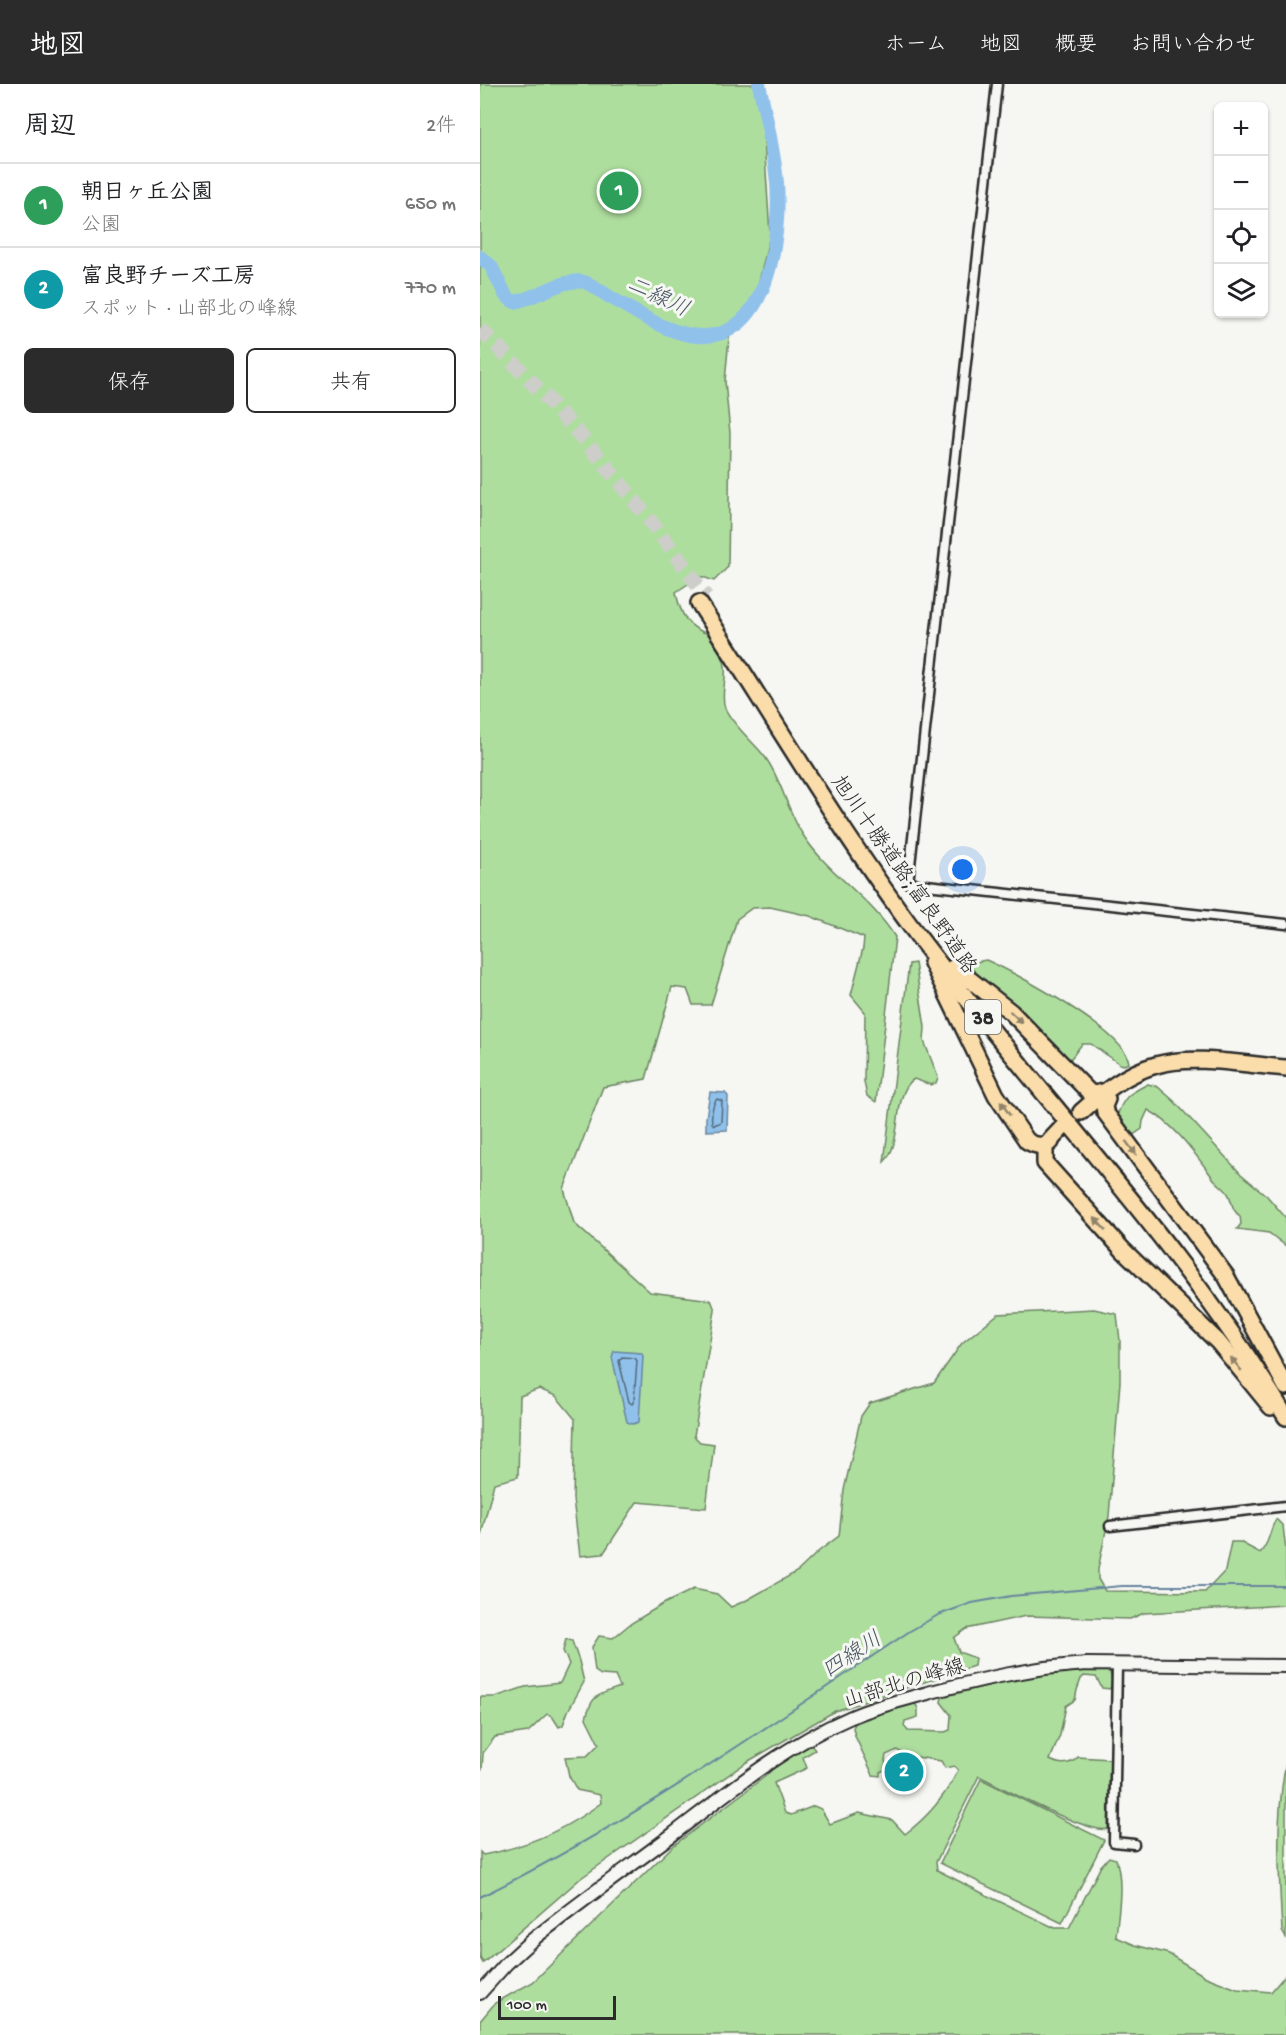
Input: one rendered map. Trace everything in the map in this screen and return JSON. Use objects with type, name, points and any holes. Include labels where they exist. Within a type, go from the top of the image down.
[{"type":"highway","name":"旭川十勝道路;富良野道路","points":[[1286,1399],[1227,1310],[1191,1261],[954,967],[888,879],[703,600],[829,806],[919,937],[1184,1265],[1256,1367],[1286,1417]]},
{"type":"highway","name":"38","points":[[919,937],[996,1095],[1027,1141],[1045,1146]]},
{"type":"highway","points":[[954,967],[1011,1012],[1089,1092],[1095,1094],[1105,1096],[1157,1071],[1176,1068],[1211,1068],[1286,1075]]},
{"type":"highway","points":[[1083,1114],[1141,1071],[1170,1062],[1189,1060],[1286,1068]]},
{"type":"highway","points":[[1105,1096],[1104,1112],[1226,1276],[1286,1387]]},
{"type":"highway","points":[[1066,1129],[1045,1146],[1045,1163],[1123,1250],[1218,1342],[1286,1425]]},
{"type":"main road","name":"山部北の峰線","points":[[480,1993],[507,1963],[554,1923],[770,1761],[826,1729],[879,1707],[982,1679],[1056,1666],[1117,1664],[1286,1666]]},
{"type":"street","points":[[997,84],[908,883],[1286,924]]},
{"type":"street","points":[[1110,1526],[1286,1506]]},
{"type":"street","points":[[1117,1664],[1114,1842],[1134,1844]]},
{"type":"green space","points":[[480,84],[757,84],[763,123],[770,235],[756,294],[729,338],[725,381],[730,433],[728,567],[714,581],[700,576],[676,592],[686,619],[702,632],[710,634],[719,650],[725,667],[723,698],[725,708],[732,720],[771,766],[803,835],[825,862],[874,910],[895,937],[876,1102],[867,1096],[864,1082],[865,1012],[851,995],[864,938],[810,916],[770,907],[752,908],[737,919],[711,1005],[693,1005],[687,989],[672,987],[646,1079],[603,1087],[564,1189],[574,1223],[650,1292],[711,1300],[715,1310],[694,1436],[700,1442],[714,1444],[706,1508],[637,1502],[603,1554],[580,1556],[573,1499],[575,1419],[556,1396],[539,1389],[520,1396],[518,1477],[494,1483],[480,1539]]},
{"type":"green space","points":[[986,960],[1044,990],[1090,1020],[1123,1050],[1129,1063],[1120,1064],[1091,1044],[1082,1044],[1069,1061],[969,966],[971,963]]},
{"type":"green space","points":[[915,963],[925,1027],[924,1041],[938,1077],[936,1083],[931,1085],[914,1079],[907,1086],[902,1096],[894,1144],[884,1162],[909,964]]},
{"type":"green space","points":[[1148,1084],[1158,1087],[1174,1101],[1241,1174],[1267,1196],[1286,1218],[1286,1246],[1269,1233],[1237,1229],[1241,1224],[1240,1216],[1227,1192],[1213,1178],[1184,1140],[1158,1116],[1148,1110],[1142,1129],[1133,1135],[1116,1119],[1127,1097]]},
{"type":"green space","points":[[1094,1309],[1117,1314],[1120,1341],[1120,1382],[1109,1516],[1098,1569],[1098,1579],[1105,1591],[1205,1592],[1225,1571],[1231,1542],[1240,1542],[1260,1553],[1266,1545],[1276,1519],[1283,1526],[1286,1551],[1286,1605],[1144,1613],[1130,1619],[1026,1616],[966,1629],[954,1638],[959,1652],[975,1658],[974,1666],[835,1711],[747,1762],[581,1878],[483,1963],[480,1958],[480,1852],[483,1855],[499,1852],[545,1836],[574,1821],[601,1803],[600,1795],[577,1790],[569,1776],[565,1757],[587,1756],[599,1744],[586,1718],[588,1710],[597,1696],[620,1687],[615,1676],[601,1675],[595,1671],[592,1647],[599,1636],[613,1638],[630,1624],[663,1604],[694,1589],[717,1594],[731,1607],[798,1571],[839,1536],[844,1490],[861,1416],[870,1403],[934,1383],[962,1343],[998,1314]]},
{"type":"green space","points":[[566,1639],[572,1641],[584,1682],[563,1725],[559,1727],[552,1716],[547,1714],[528,1732],[495,1737],[483,1753],[480,1770],[480,1697],[495,1697],[525,1687],[560,1683],[569,1664],[563,1651]]},
{"type":"green space","points":[[1109,1668],[1112,1681],[1110,1689],[1102,1688],[1096,1677],[1084,1676],[1081,1679],[1075,1700],[1066,1706],[1060,1735],[1050,1760],[1065,1764],[1078,1757],[1110,1759],[1108,1829],[1098,1829],[1065,1818],[979,1776],[936,1862],[937,1870],[1055,1928],[1069,1928],[1101,1866],[1109,1857],[1116,1859],[1120,1888],[1116,1937],[1135,1945],[1169,1954],[1206,1977],[1237,1989],[1271,1992],[1286,1974],[1286,2035],[480,2035],[480,2021],[495,2003],[533,1982],[673,1846],[767,1775],[776,1765],[811,1745],[815,1750],[803,1757],[807,1768],[774,1783],[785,1813],[791,1815],[814,1806],[821,1809],[830,1824],[859,1813],[892,1820],[905,1834],[936,1805],[958,1770],[954,1766],[945,1768],[941,1761],[917,1757],[913,1759],[897,1750],[886,1755],[887,1769],[880,1772],[880,1776],[873,1775],[855,1736],[853,1728],[856,1721],[871,1713],[914,1702],[918,1708],[918,1717],[905,1721],[904,1726],[908,1731],[945,1732],[950,1730],[951,1715],[941,1702],[942,1697],[1052,1670]]},
{"type":"green space","points":[[1286,1762],[1286,1938],[1282,1931],[1279,1846],[1280,1804]]},
{"type":"green space","points":[[981,1779],[1104,1840],[1062,1923],[940,1863]]},
{"type":"water","points":[[710,1092],[725,1093],[728,1096],[727,1130],[706,1131]]},
{"type":"water","points":[[614,1351],[642,1353],[639,1422],[633,1424],[627,1422],[612,1357]]},
{"type":"waterway","name":"二線川","points":[[480,257],[491,266],[506,296],[514,302],[576,281],[593,286],[668,329],[690,335],[716,335],[737,325],[753,307],[764,285],[772,259],[776,232],[778,206],[776,171],[759,84]]},
{"type":"waterway","name":"四線川","points":[[480,1897],[592,1837],[646,1805],[910,1631],[938,1615],[972,1603],[1011,1596],[1122,1586],[1286,1586]]},
{"type":"tunnel","points":[[480,329],[541,392],[599,458],[654,526],[706,597]]},
{"type":"place","name":"朝日ヶ丘公園","points":[[619,191]]},
{"type":"place","name":"富良野チーズ工房","points":[[904,1772]]}]
